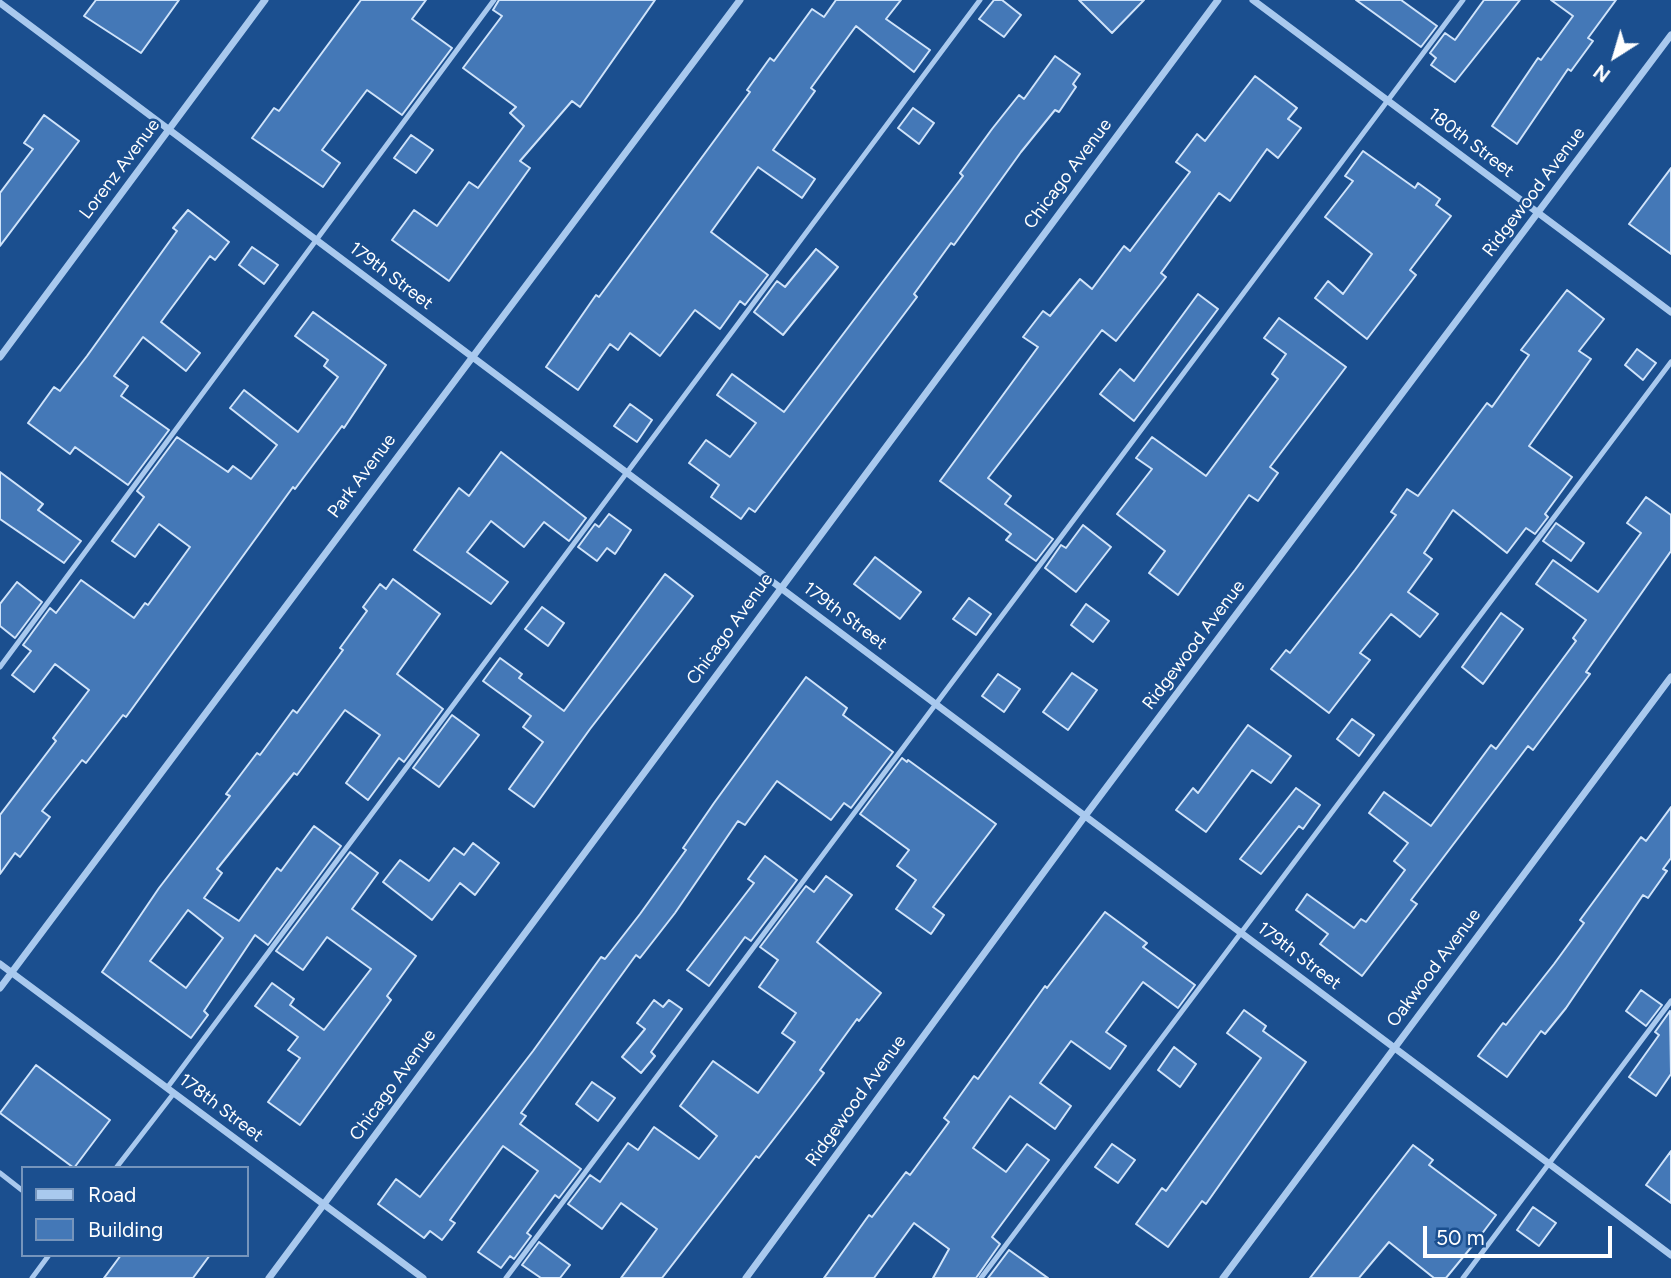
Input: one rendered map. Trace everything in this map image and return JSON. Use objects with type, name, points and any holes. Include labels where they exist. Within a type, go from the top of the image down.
[{"type":"street","name":"Lorenz Avenue","points":[[0,357],[265,0]]},
{"type":"street","name":"Park Avenue","points":[[0,988],[740,0]]},
{"type":"street","name":"Chicago Avenue","points":[[269,1278],[1218,0]]},
{"type":"street","name":"180th Street","points":[[1253,0],[1671,312]]},
{"type":"street","name":"179th Street","points":[[0,3],[1671,1255]]},
{"type":"street","name":"Ridgewood Avenue","points":[[746,1278],[1085,816],[1671,35]]},
{"type":"street","name":"Oakwood Avenue","points":[[1223,1278],[1671,677]]},
{"type":"street","name":"178th Street","points":[[0,964],[423,1278]]},
{"type":"lane","points":[[0,667],[494,0]]},
{"type":"lane","points":[[167,1088],[980,0]]},
{"type":"lane","points":[[506,1278],[1463,0]]},
{"type":"lane","points":[[981,1278],[1671,362]]},
{"type":"lane","points":[[1463,1278],[1671,1001]]},
{"type":"lane","points":[[118,1166],[174,1093]]},
{"type":"lane","points":[[0,1173],[21,1189]]},
{"type":"lane","points":[[32,1278],[48,1257]]},
{"type":"building","points":[[96,0],[179,0],[141,53],[84,16]]},
{"type":"building","points":[[361,0],[426,0],[412,19],[452,48],[402,115],[367,90],[322,150],[340,163],[323,187],[252,138],[274,108],[279,111]]},
{"type":"building","points":[[499,0],[655,0],[580,107],[572,101],[520,161],[530,168],[449,281],[392,240],[414,210],[437,226],[469,182],[478,188],[524,126],[510,113],[516,107],[463,68],[502,16],[493,10]]},
{"type":"building","points":[[836,0],[901,0],[886,19],[930,50],[914,72],[856,26],[811,88],[815,91],[773,150],[815,179],[802,198],[758,167],[711,232],[768,275],[745,305],[740,301],[720,329],[695,310],[660,356],[630,333],[618,350],[610,344],[578,390],[546,367],[596,295],[599,297],[750,92],[747,90],[770,58],[774,61],[812,9],[824,17]]},
{"type":"building","points":[[994,0],[1002,0],[1021,15],[1004,37],[979,19]]},
{"type":"building","points":[[1079,0],[1144,0],[1112,33]]},
{"type":"building","points":[[1356,0],[1401,0],[1437,26],[1421,47]]},
{"type":"building","points":[[1484,0],[1520,0],[1455,82],[1431,65],[1436,58],[1430,53],[1445,33],[1455,40]]},
{"type":"building","points":[[1551,0],[1616,0],[1588,38],[1593,41],[1571,71],[1568,69],[1517,144],[1492,126],[1538,58],[1541,60],[1573,16]]},
{"type":"building","points":[[1055,56],[1080,74],[1073,84],[1076,87],[1059,112],[1055,110],[1021,152],[954,245],[951,243],[914,294],[917,297],[755,512],[749,508],[741,519],[711,497],[719,485],[689,463],[706,440],[730,457],[756,423],[717,395],[732,374],[784,412],[963,176],[960,173],[992,129],[1019,95],[1024,99]]},
{"type":"building","points":[[1255,76],[1297,108],[1288,119],[1301,128],[1278,158],[1267,149],[1230,201],[1219,193],[1161,273],[1166,277],[1116,341],[1102,330],[988,478],[1011,496],[1005,504],[1053,539],[1036,561],[1006,540],[1011,534],[940,481],[1038,347],[1023,337],[1043,311],[1050,316],[1080,279],[1092,289],[1124,246],[1130,251],[1190,172],[1176,162],[1197,134],[1205,141]]},
{"type":"building","points":[[913,108],[934,123],[919,144],[898,128]]},
{"type":"building","points":[[44,115],[79,141],[0,246],[0,193],[33,149],[24,143]]},
{"type":"building","points":[[411,135],[433,150],[416,173],[394,158]]},
{"type":"building","points":[[1363,151],[1415,188],[1418,183],[1440,199],[1436,205],[1451,216],[1410,270],[1416,275],[1367,339],[1315,298],[1328,281],[1343,294],[1372,254],[1325,217],[1353,181],[1345,176]]},
{"type":"building","points":[[1671,168],[1671,254],[1629,224]]},
{"type":"building","points":[[188,210],[229,242],[215,260],[210,256],[161,322],[200,353],[186,371],[143,337],[114,376],[128,386],[121,396],[169,430],[128,485],[75,447],[70,454],[28,423],[54,387],[60,391],[87,356],[177,231],[173,228]]},
{"type":"building","points":[[252,247],[278,265],[264,284],[239,265]]},
{"type":"building","points":[[816,249],[838,267],[783,335],[754,312],[777,281],[785,287]]},
{"type":"building","points":[[1567,290],[1604,319],[1579,351],[1591,359],[1529,446],[1572,477],[1545,514],[1548,517],[1535,534],[1526,528],[1507,553],[1453,510],[1424,553],[1432,559],[1408,592],[1438,614],[1420,637],[1391,614],[1360,653],[1370,660],[1329,713],[1271,669],[1286,650],[1290,653],[1355,570],[1396,515],[1391,512],[1407,489],[1418,496],[1487,403],[1492,407],[1529,355],[1521,350]]},
{"type":"building","points":[[1198,294],[1218,309],[1134,421],[1100,394],[1120,369],[1134,381]]},
{"type":"building","points":[[313,312],[386,365],[344,428],[342,426],[295,489],[293,487],[126,717],[123,715],[86,763],[82,760],[42,811],[50,817],[20,857],[15,853],[0,874],[0,815],[56,741],[53,738],[89,690],[55,664],[34,692],[12,675],[31,651],[23,645],[50,608],[56,613],[81,580],[134,618],[145,603],[148,605],[190,547],[159,524],[135,557],[112,541],[144,497],[137,491],[177,437],[228,472],[233,466],[251,479],[277,445],[230,408],[244,390],[298,432],[338,377],[324,366],[328,360],[295,336]]},
{"type":"building","points":[[1279,318],[1346,367],[1270,467],[1278,473],[1258,501],[1249,495],[1178,595],[1149,573],[1165,551],[1117,514],[1152,469],[1136,458],[1152,437],[1206,476],[1278,379],[1272,374],[1286,354],[1264,338]]},
{"type":"building","points":[[1637,349],[1656,363],[1643,380],[1625,365]]},
{"type":"building","points":[[630,404],[652,420],[637,442],[614,426]]},
{"type":"building","points":[[501,452],[586,518],[569,541],[544,522],[524,547],[491,521],[467,552],[508,582],[491,604],[414,550],[459,488],[469,496]]},
{"type":"building","points":[[0,472],[43,504],[38,510],[81,541],[64,563],[0,519]]},
{"type":"building","points":[[1646,497],[1671,515],[1671,551],[1586,672],[1590,674],[1533,750],[1528,746],[1411,900],[1417,904],[1362,976],[1320,944],[1328,934],[1296,910],[1307,894],[1354,928],[1361,919],[1366,922],[1405,870],[1394,861],[1408,843],[1369,813],[1384,792],[1431,826],[1491,745],[1496,749],[1576,641],[1573,638],[1586,620],[1536,584],[1553,560],[1598,592],[1641,533],[1627,523]]},
{"type":"building","points":[[609,514],[631,530],[615,554],[607,548],[597,561],[578,547],[595,524],[599,527]]},
{"type":"building","points":[[1556,523],[1584,543],[1571,561],[1543,541]]},
{"type":"building","points":[[1083,525],[1111,547],[1076,592],[1045,568],[1061,545],[1066,548]]},
{"type":"building","points":[[875,557],[921,592],[900,619],[854,584]]},
{"type":"building","points":[[665,574],[693,596],[590,729],[534,807],[509,789],[543,742],[523,727],[531,716],[483,681],[500,658],[522,674],[519,678],[564,711]]},
{"type":"building","points":[[393,579],[440,614],[397,674],[443,709],[404,762],[399,758],[368,800],[346,783],[380,735],[345,710],[297,775],[294,773],[217,869],[222,873],[204,898],[239,921],[277,868],[281,871],[314,826],[341,846],[268,945],[255,935],[204,1011],[208,1015],[191,1038],[102,972],[159,888],[230,796],[226,794],[257,753],[260,755],[293,710],[297,713],[343,650],[340,648],[367,611],[363,607],[380,584],[386,589]],"holes":[[[188,910],[223,938],[186,988],[150,961]]]},
{"type":"building","points":[[17,582],[42,602],[15,638],[0,626],[0,604]]},
{"type":"building","points":[[969,598],[991,614],[976,635],[953,619]]},
{"type":"building","points":[[1086,604],[1109,621],[1093,642],[1071,625]]},
{"type":"building","points":[[542,607],[564,623],[548,646],[525,629]]},
{"type":"building","points":[[1501,613],[1523,629],[1483,684],[1462,667]]},
{"type":"building","points":[[1072,673],[1097,690],[1068,730],[1043,712]]},
{"type":"building","points":[[998,674],[1020,689],[1004,712],[982,696]]},
{"type":"building","points":[[806,677],[847,708],[843,715],[893,752],[851,808],[844,803],[831,820],[777,781],[745,825],[738,821],[675,913],[640,958],[636,955],[521,1113],[526,1116],[520,1124],[581,1169],[559,1198],[555,1195],[527,1233],[531,1236],[514,1259],[510,1256],[501,1268],[478,1252],[538,1171],[503,1146],[450,1220],[455,1223],[442,1240],[430,1231],[424,1238],[378,1204],[396,1179],[420,1197],[533,1051],[601,957],[605,959],[640,914],[686,850],[683,848],[714,803]]},
{"type":"building","points":[[452,715],[479,735],[439,787],[413,768]]},
{"type":"building","points":[[1352,719],[1374,735],[1359,756],[1337,739]]},
{"type":"building","points":[[1248,725],[1291,756],[1271,783],[1252,770],[1206,832],[1176,810],[1193,788],[1198,793]]},
{"type":"building","points":[[902,758],[996,824],[933,907],[944,915],[931,934],[896,909],[916,880],[897,866],[909,850],[860,814]]},
{"type":"building","points":[[1296,788],[1320,805],[1303,829],[1299,826],[1261,874],[1240,859]]},
{"type":"building","points":[[1671,807],[1671,858],[1663,869],[1667,871],[1648,898],[1643,895],[1566,1008],[1545,1034],[1541,1031],[1507,1077],[1478,1056],[1554,964],[1584,923],[1580,920],[1641,837],[1646,841]]},
{"type":"building","points":[[473,843],[499,863],[475,895],[460,883],[432,920],[383,882],[400,860],[429,881],[454,848],[464,855]]},
{"type":"building","points":[[350,852],[378,873],[352,909],[416,956],[387,996],[391,1000],[300,1125],[268,1102],[300,1058],[288,1050],[298,1037],[255,1006],[272,983],[294,999],[290,1005],[324,1030],[371,969],[327,937],[303,970],[276,951]]},
{"type":"building","points":[[765,856],[797,880],[751,941],[745,937],[709,986],[687,970],[754,883],[748,879]]},
{"type":"building","points":[[826,876],[852,895],[817,942],[881,993],[859,1021],[857,1019],[820,1070],[824,1073],[793,1114],[759,1158],[756,1156],[662,1278],[621,1278],[657,1229],[621,1203],[602,1229],[568,1204],[590,1175],[600,1182],[628,1143],[638,1150],[654,1127],[699,1159],[717,1136],[680,1106],[713,1061],[758,1093],[795,1042],[782,1033],[796,1013],[759,987],[778,960],[760,947],[806,886],[814,892]]},
{"type":"building","points":[[1105,912],[1147,943],[1143,947],[1195,985],[1178,1008],[1143,982],[1106,1032],[1126,1046],[1110,1069],[1071,1041],[1040,1083],[1071,1106],[1055,1129],[1010,1096],[973,1148],[1006,1172],[1027,1144],[1049,1160],[992,1237],[1000,1244],[976,1278],[933,1278],[949,1249],[914,1223],[874,1278],[824,1278],[869,1215],[872,1217],[906,1172],[910,1175],[949,1122],[944,1118],[974,1076],[978,1079],[1045,986],[1047,988]]},
{"type":"building","points":[[1641,990],[1662,1005],[1646,1026],[1626,1011]]},
{"type":"building","points":[[654,1000],[663,1007],[669,1000],[682,1009],[651,1052],[655,1056],[641,1073],[622,1057],[645,1029],[637,1023]]},
{"type":"building","points":[[1244,1010],[1266,1026],[1263,1031],[1306,1062],[1206,1204],[1202,1201],[1168,1247],[1136,1224],[1162,1188],[1166,1191],[1261,1058],[1227,1033]]},
{"type":"building","points":[[1670,1011],[1671,1074],[1656,1096],[1629,1077],[1659,1035],[1655,1032]]},
{"type":"building","points":[[1174,1047],[1196,1064],[1180,1087],[1158,1070]]},
{"type":"building","points":[[36,1065],[110,1120],[76,1166],[71,1166],[0,1113]]},
{"type":"building","points":[[592,1082],[615,1098],[598,1121],[576,1104]]},
{"type":"building","points":[[1112,1144],[1135,1160],[1118,1183],[1095,1167]]},
{"type":"building","points":[[1413,1145],[1433,1160],[1429,1165],[1496,1215],[1478,1239],[1446,1278],[1434,1278],[1389,1242],[1359,1278],[1310,1278]]},
{"type":"building","points":[[1671,1151],[1671,1203],[1646,1185]]},
{"type":"building","points":[[1533,1207],[1556,1223],[1539,1246],[1517,1230]]},
{"type":"building","points":[[539,1242],[570,1265],[560,1278],[541,1278],[522,1265]]},
{"type":"building","points":[[1009,1250],[1048,1278],[988,1278]]},
{"type":"building","points":[[120,1257],[209,1257],[193,1278],[104,1278]]}]
